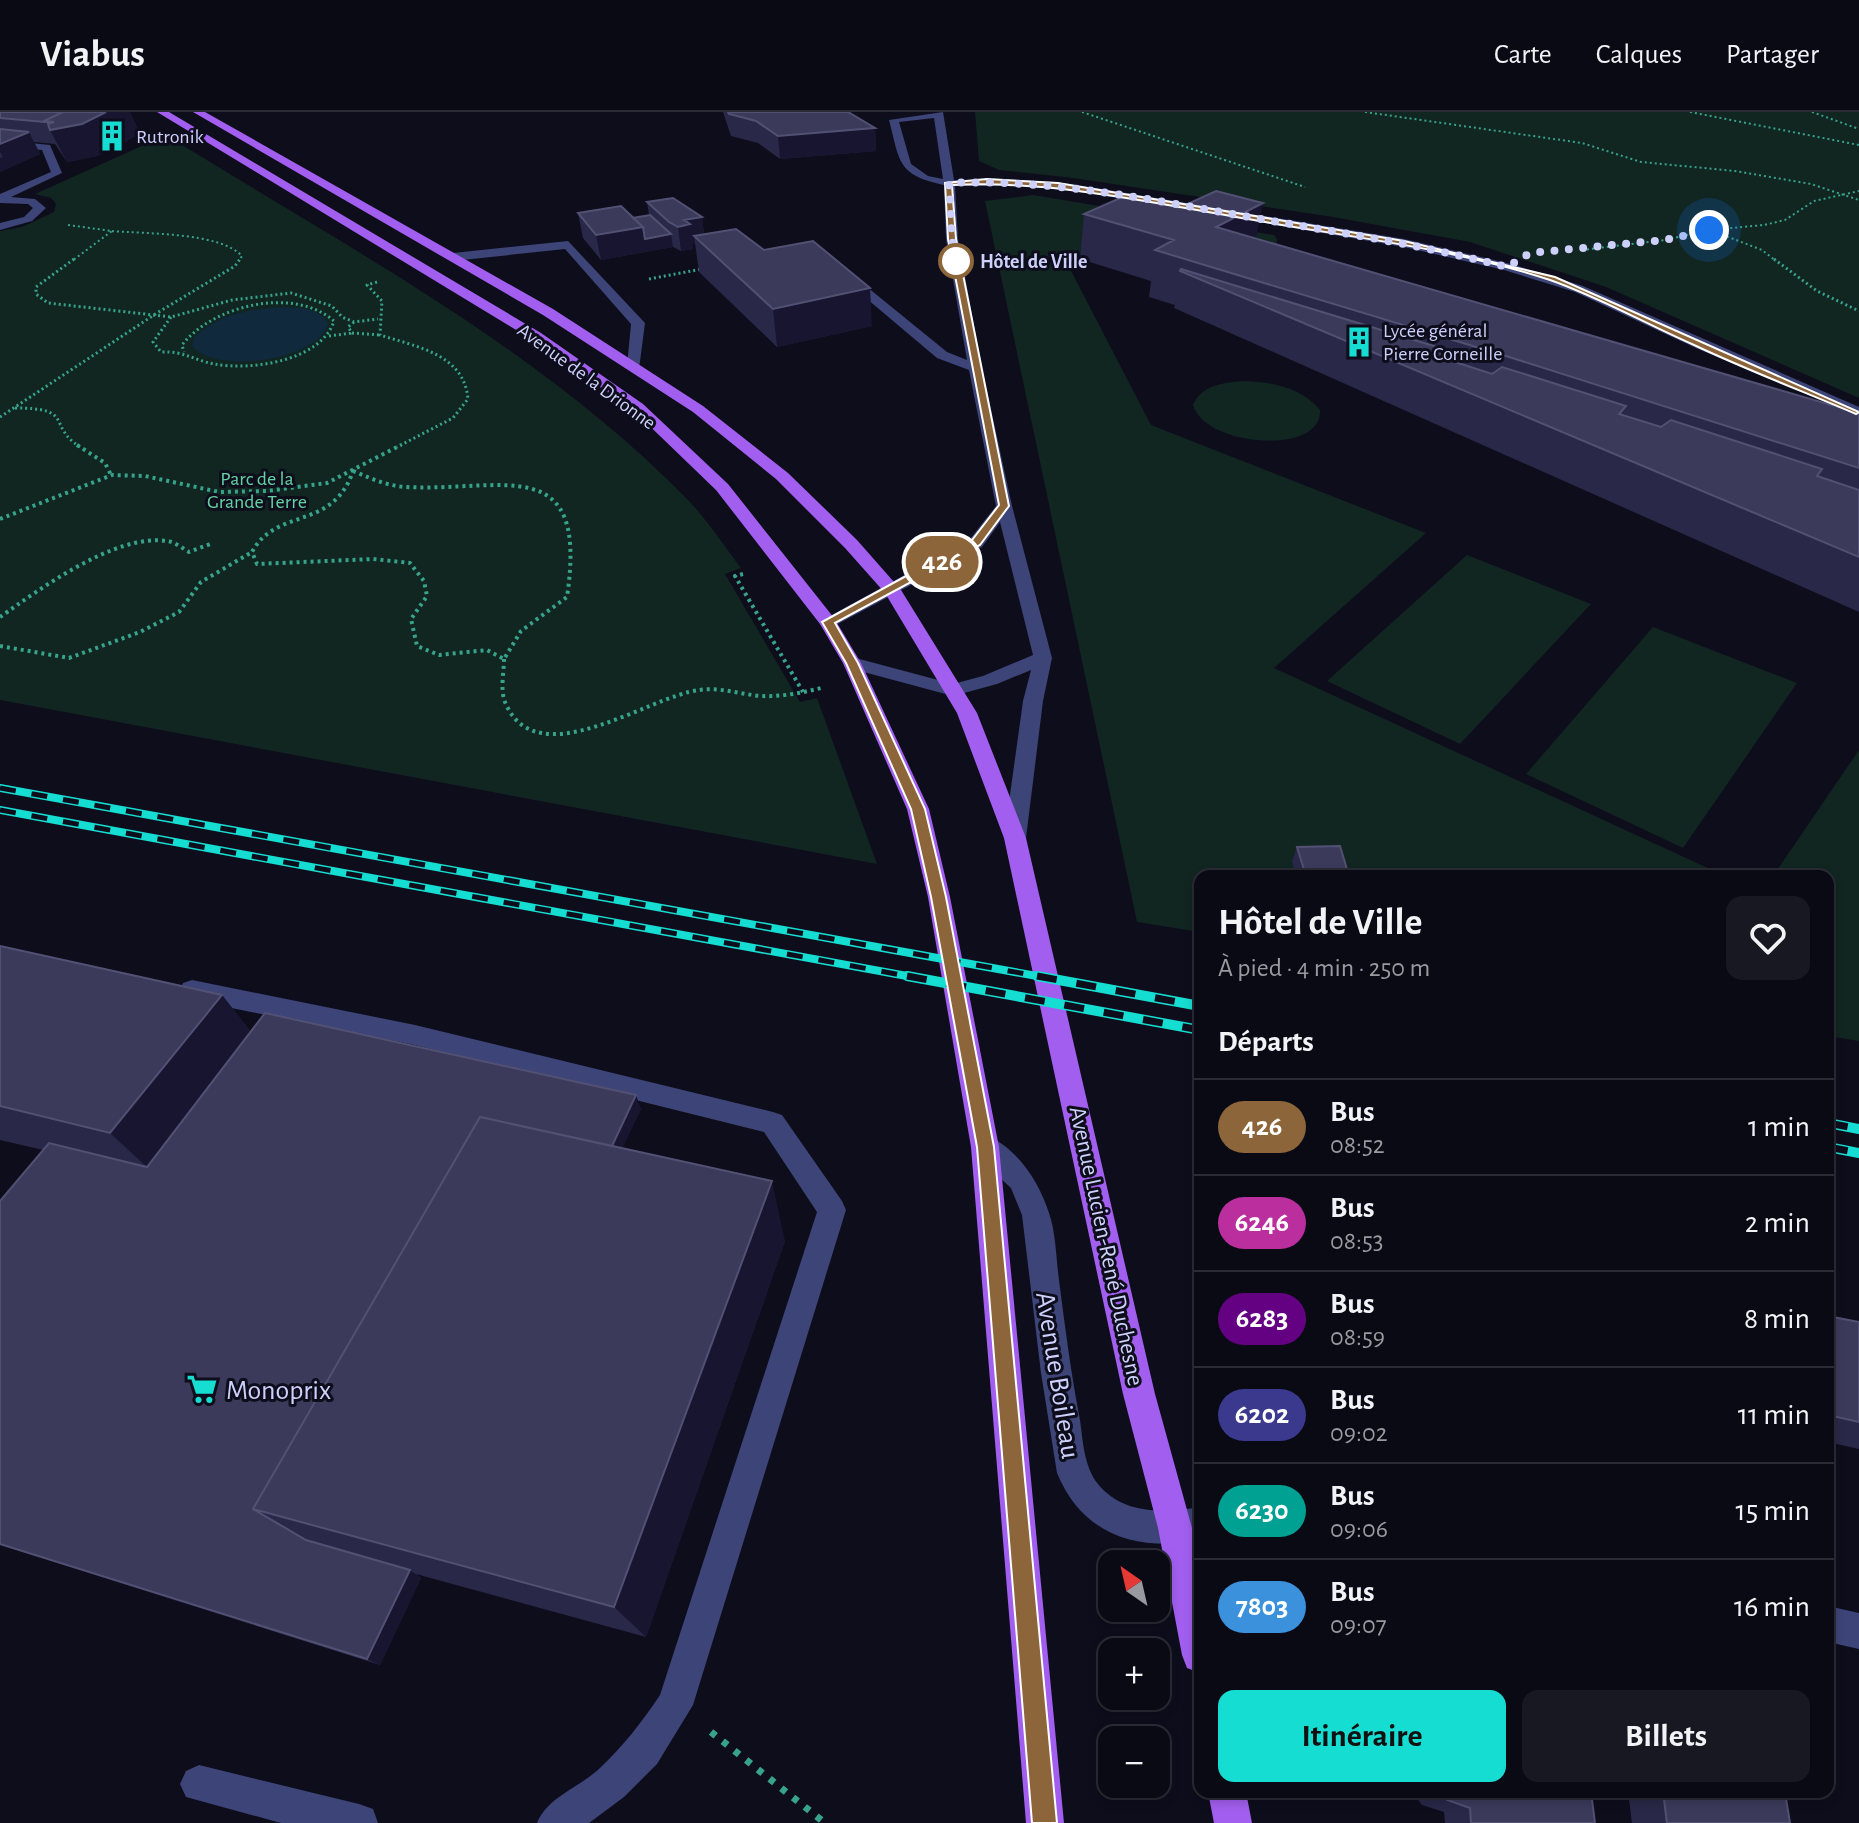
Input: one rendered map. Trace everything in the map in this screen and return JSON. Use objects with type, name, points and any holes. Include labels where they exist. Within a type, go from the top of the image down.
[{"type":"main road","name":"Avenue de la Drionne","points":[[162,112],[536,336],[638,407],[722,487],[828,622],[852,663],[918,809],[939,897],[985,1147]]},
{"type":"main road","name":"Avenue de la Drionne","points":[[198,112],[453,257],[634,366],[698,409],[782,476],[851,544],[892,590],[967,713],[1015,838]]},
{"type":"main road","name":"Avenue Lucien-René Duchesne","points":[[1015,838],[1139,1394],[1188,1526],[1194,1590]]},
{"type":"main road","points":[[985,1147],[1045,1823]]},
{"type":"main road","points":[[1228,1798],[1233,1823]]},
{"type":"street","points":[[1015,838],[1033,701],[1043,658],[1004,506],[975,368],[952,239],[949,183],[948,165],[938,113],[894,120],[906,165],[925,178],[949,183],[987,181],[1058,185],[1303,233],[1439,250],[1507,267],[1579,289],[1859,412]]},
{"type":"street","points":[[0,143],[46,147],[57,173],[0,199]]},
{"type":"street","points":[[0,199],[38,204],[40,208],[28,219],[0,227]]},
{"type":"street","points":[[453,257],[568,245],[638,323],[634,366]]},
{"type":"street","points":[[834,266],[942,355],[975,368]]},
{"type":"street","points":[[828,622],[976,543],[1004,506]]},
{"type":"street","points":[[852,663],[953,690],[990,680],[1043,658]]},
{"type":"street","points":[[169,986],[415,1035],[773,1123],[832,1210],[675,1705],[644,1751],[611,1784],[556,1823]]},
{"type":"street","name":"Avenue Boileau","points":[[985,1147],[1021,1180],[1036,1215],[1056,1373],[1073,1473],[1087,1497],[1119,1520],[1142,1527],[1188,1526]]},
{"type":"street","points":[[1834,1625],[1859,1631]]},
{"type":"street","points":[[199,1784],[359,1823]]},
{"type":"path","points":[[1082,112],[1315,190]]},
{"type":"path","points":[[1365,112],[1582,143],[1641,162],[1735,171],[1811,184],[1859,200]]},
{"type":"path","points":[[1690,112],[1859,145]]},
{"type":"path","points":[[1812,112],[1859,129]]},
{"type":"path","points":[[1507,267],[1530,253],[1665,240],[1709,230],[1785,220],[1814,201],[1859,191]]},
{"type":"path","points":[[0,417],[157,313],[235,266],[242,256],[234,247],[217,241],[28,219]]},
{"type":"path","points":[[1709,230],[1762,250],[1817,291],[1859,311]]},
{"type":"path","points":[[112,231],[36,287],[36,294],[48,303],[171,317],[246,297],[291,293],[332,306],[342,317],[354,322],[378,319]]},
{"type":"path","points":[[380,335],[378,319],[382,301],[367,285],[378,282],[350,265],[396,252]]},
{"type":"path","points":[[607,287],[703,269]]},
{"type":"path","points":[[184,352],[182,345],[193,329],[221,315],[257,306],[294,304],[322,310],[334,321],[328,337]]},
{"type":"path","points":[[0,519],[112,475],[145,476],[219,492],[267,491],[327,483],[453,418],[468,399],[466,380],[450,364],[423,350],[380,335],[352,333],[328,337],[284,359],[242,365],[204,363],[184,352],[161,352],[153,342],[171,317]]},
{"type":"path","points":[[352,333],[348,327],[354,322]]},
{"type":"path","points":[[14,408],[40,408],[55,413],[74,443],[105,463],[112,475]]},
{"type":"path","points":[[0,646],[69,658],[140,632],[179,612],[201,582],[252,552],[261,537],[319,514],[350,482],[353,471]]},
{"type":"path","points":[[353,471],[385,484],[405,487],[526,486],[551,495],[562,512],[573,557],[567,597],[521,631],[504,659],[504,699],[510,714],[534,733],[568,735],[695,691],[719,689],[756,696],[803,692],[735,576]]},
{"type":"path","points":[[0,617],[28,597],[125,545],[167,541],[189,552],[213,543]]},
{"type":"path","points":[[252,552],[257,564],[373,559],[410,563],[424,581],[427,596],[411,619],[417,646],[439,655],[487,650],[504,659]]},
{"type":"path","points":[[675,1705],[825,1823]]},
{"type":"green space","points":[[975,112],[1859,112],[1859,398],[1606,287],[1470,242],[1333,217],[999,170],[979,161]]},
{"type":"green space","name":"Parc de la Grande Terre","points":[[166,135],[506,347],[631,446],[689,501],[741,568],[725,574],[800,702],[817,698],[877,864],[0,700],[0,231],[22,227],[54,212],[56,204],[51,198],[35,194]]},
{"type":"green space","points":[[1033,195],[1274,235],[1277,239],[1275,253],[1124,238],[1069,267],[1151,425],[1426,533],[1274,668],[1712,870],[1194,870],[1194,931],[1137,922],[985,201]]},
{"type":"green space","points":[[1242,381],[1274,384],[1303,395],[1320,410],[1316,425],[1303,435],[1284,440],[1262,440],[1218,430],[1202,419],[1193,405],[1202,393],[1220,384]]},
{"type":"green space","points":[[1467,555],[1591,604],[1460,744],[1327,681]]},
{"type":"green space","points":[[1653,627],[1797,683],[1683,848],[1526,774]]},
{"type":"green space","points":[[1859,750],[1859,1041],[1834,1037],[1834,870],[1777,870]]},
{"type":"water","points":[[288,307],[316,312],[328,324],[320,337],[287,355],[243,362],[204,355],[192,346],[194,337],[226,317]]},
{"type":"building","points":[[0,112],[63,112],[44,122],[0,118]]},
{"type":"building","points":[[63,112],[106,112],[82,124],[50,130],[48,124],[54,122],[44,121]]},
{"type":"building","points":[[728,112],[848,112],[875,128],[778,136],[756,121]]},
{"type":"building","points":[[0,129],[29,132],[0,144]]},
{"type":"building","points":[[1216,191],[1263,203],[1216,227],[1859,413],[1859,468],[1506,356],[1155,250],[1174,240],[1084,214],[1129,194],[1179,208]]},
{"type":"building","points":[[673,198],[702,217],[684,220],[690,224],[678,227],[647,202]]},
{"type":"building","points":[[621,206],[643,227],[596,235],[578,213]]},
{"type":"building","points":[[650,215],[671,234],[645,239],[643,227],[633,218]]},
{"type":"building","points":[[736,229],[764,250],[813,241],[870,288],[773,309],[694,236]]},
{"type":"building","points":[[1180,271],[1460,354],[1452,361],[1492,374],[1502,367],[1626,406],[1619,414],[1661,427],[1671,420],[1822,469],[1817,476],[1859,490],[1859,557]]},
{"type":"building","points":[[1340,846],[1347,870],[1304,870],[1297,847]]},
{"type":"building","points":[[0,946],[222,995],[110,1133],[0,1106]]},
{"type":"building","name":"Monoprix","points":[[265,1013],[636,1095],[612,1146],[480,1117],[253,1509],[306,1540],[410,1570],[367,1659],[0,1544],[0,1201],[49,1143],[147,1167]]},
{"type":"building","points":[[480,1117],[772,1181],[614,1607],[253,1509]]},
{"type":"building","points":[[1834,1317],[1859,1322],[1859,1422],[1834,1416]]},
{"type":"building","points":[[1445,1798],[1592,1798],[1595,1823],[1471,1823],[1470,1808]]},
{"type":"building","points":[[1664,1798],[1786,1798],[1790,1823],[1667,1823]]},
{"type":"railway","points":[[0,788],[1039,976]]},
{"type":"railway","points":[[0,810],[918,978]]},
{"type":"railway","points":[[907,976],[1194,1029]]},
{"type":"railway","points":[[1039,976],[1048,978]]},
{"type":"railway","points":[[1039,976],[1194,1005]]},
{"type":"railway","points":[[1834,1124],[1859,1129]]},
{"type":"railway","points":[[1834,1148],[1859,1153]]},
{"type":"bus line","name":"426","points":[[1045,1823],[985,1147],[939,897],[918,809],[852,663],[828,622],[976,543],[1004,506],[952,239],[949,183],[987,181],[1058,185],[1404,243],[1552,278],[1859,412]]},
{"type":"place","name":"Rutronik","points":[[112,136]]},
{"type":"place","name":"Hôtel de Ville","points":[[956,261]]},
{"type":"place","name":"Lycée général Pierre Corneille","points":[[1359,342]]},
{"type":"place","name":"Monoprix","points":[[202,1389]]},
{"type":"route","points":[[956,261],[957,266],[948,200],[949,183],[987,181],[1058,185],[1096,191],[1404,243],[1507,267],[1530,253],[1665,240],[1709,230]]}]
